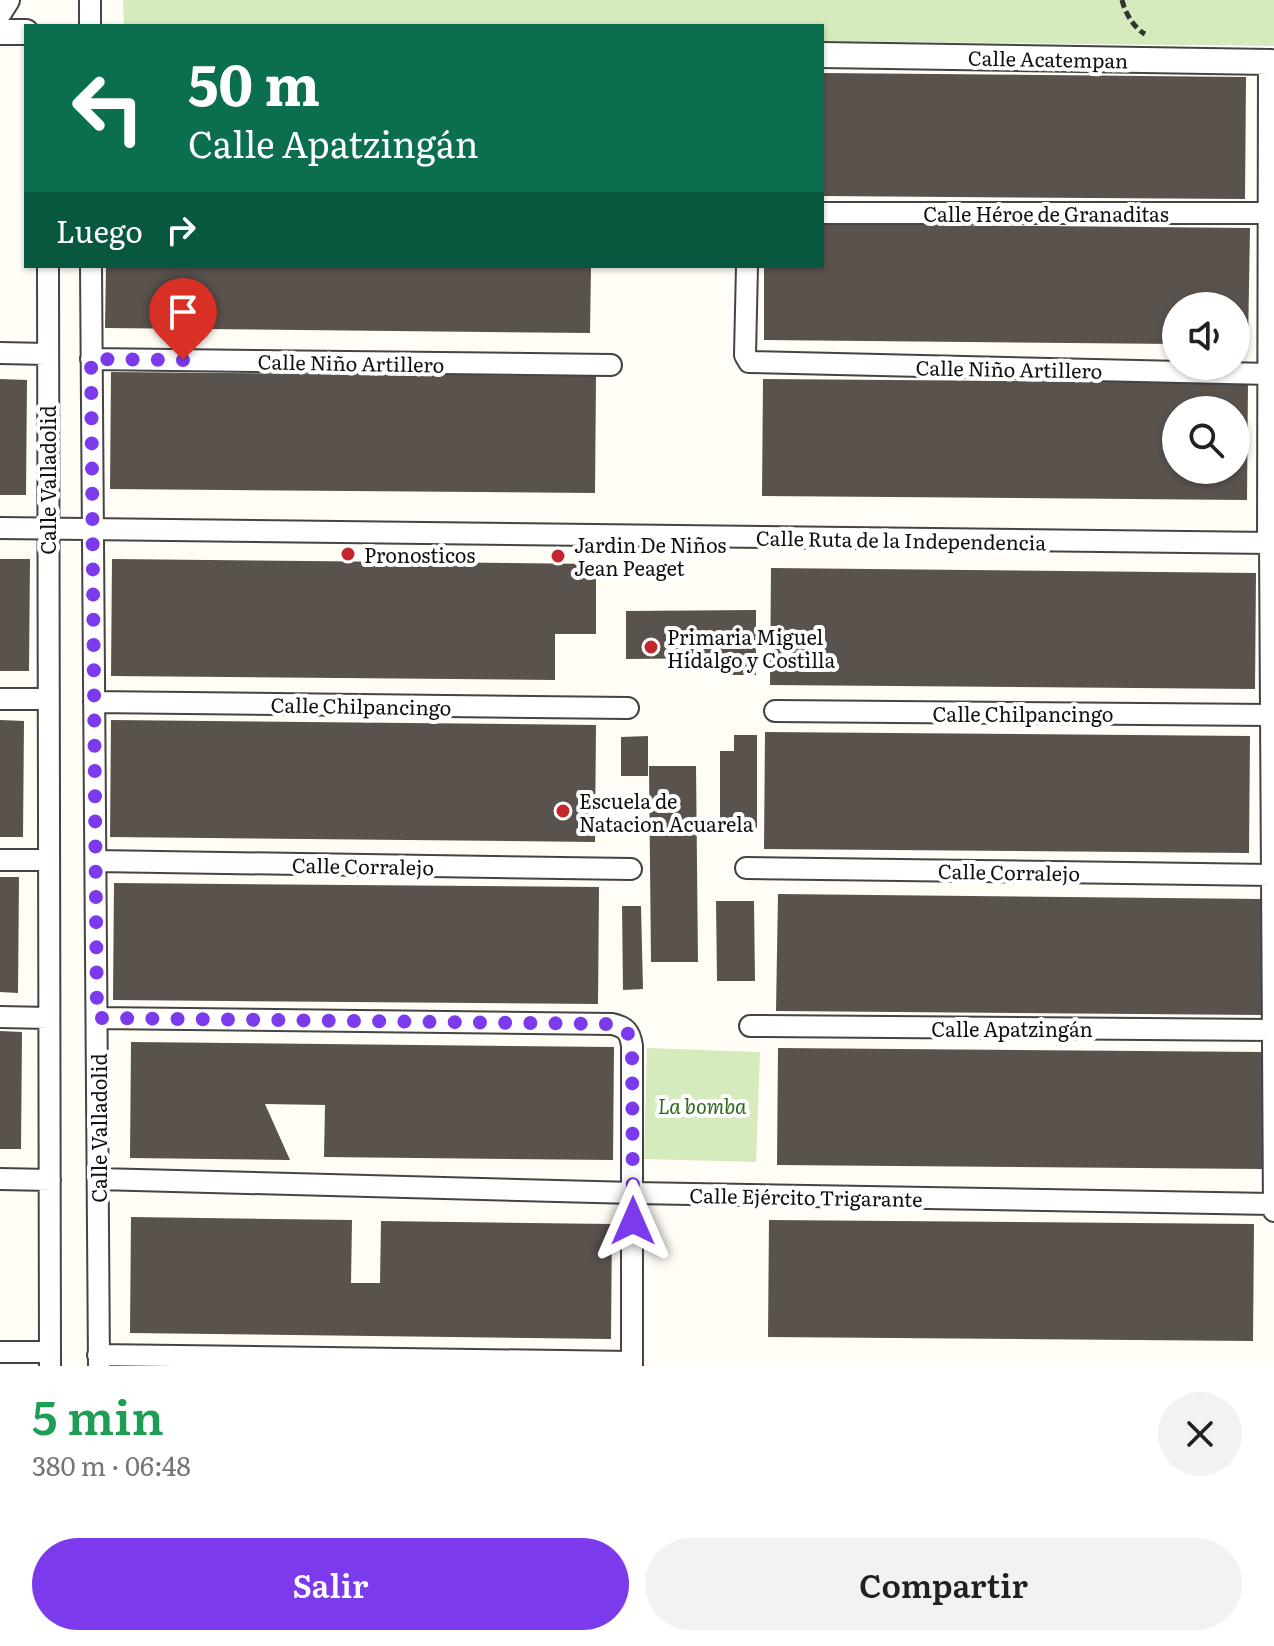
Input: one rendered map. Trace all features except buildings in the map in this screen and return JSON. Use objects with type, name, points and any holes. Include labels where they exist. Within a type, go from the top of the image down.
[{"type":"street","points":[[0,11],[7,0]]},
{"type":"street","points":[[90,0],[90,24]]},
{"type":"street","points":[[0,32],[24,32]]},
{"type":"street","name":"Calle Acatempan","points":[[824,55],[1272,62]]},
{"type":"street","points":[[1272,62],[1270,374],[1274,1211]]},
{"type":"street","name":"Calle Héroe de Granaditas","points":[[824,213],[1271,213]]},
{"type":"street","name":"Calle Valladolid","points":[[48,268],[50,1359]]},
{"type":"street","name":"Calle Valladolid","points":[[91,268],[98,1361]]},
{"type":"street","name":"Calle Niño Artillero","points":[[747,268],[747,361],[1270,374]]},
{"type":"street","points":[[0,353],[47,354]]},
{"type":"street","name":"Calle Niño Artillero","points":[[91,359],[611,365]]},
{"type":"street","name":"Calle Ruta de la Independencia","points":[[0,528],[1272,543]]},
{"type":"street","points":[[0,699],[48,699]]},
{"type":"street","name":"Calle Chilpancingo","points":[[94,702],[628,708]]},
{"type":"street","name":"Calle Chilpancingo","points":[[775,711],[1271,715]]},
{"type":"street","points":[[0,860],[48,860]]},
{"type":"street","name":"Calle Corralejo","points":[[96,861],[631,869]]},
{"type":"street","name":"Calle Corralejo","points":[[746,868],[1272,875]]},
{"type":"street","points":[[0,1017],[49,1018]]},
{"type":"street","points":[[97,1018],[612,1024],[627,1031],[632,1046],[634,1193],[632,1364],[98,1361]]},
{"type":"street","name":"Calle Apatzingán","points":[[750,1026],[1273,1030]]},
{"type":"street","points":[[0,1179],[50,1180]]},
{"type":"street","name":"Calle Ejército Trigarante","points":[[98,1179],[634,1193],[1274,1204]]},
{"type":"street","points":[[0,1352],[50,1359]]},
{"type":"green space","points":[[123,0],[1274,0],[1274,46],[824,41],[824,24],[124,24]]},
{"type":"green space","name":"La bomba","points":[[647,1048],[760,1052],[756,1162],[644,1159]]},
{"type":"place","name":"Pronosticos","points":[[348,554]]},
{"type":"place","name":"Jardin De Niños Jean Peaget","points":[[558,556]]},
{"type":"place","name":"Primaria Miguel Hidalgo y Costilla","points":[[651,647]]},
{"type":"place","name":"Escuela de Natacion Acuarela","points":[[563,811]]},
{"type":"route","points":[[183,360],[91,359],[97,1018],[622,1026],[631,1037],[632,1046],[633,1221]]}]
